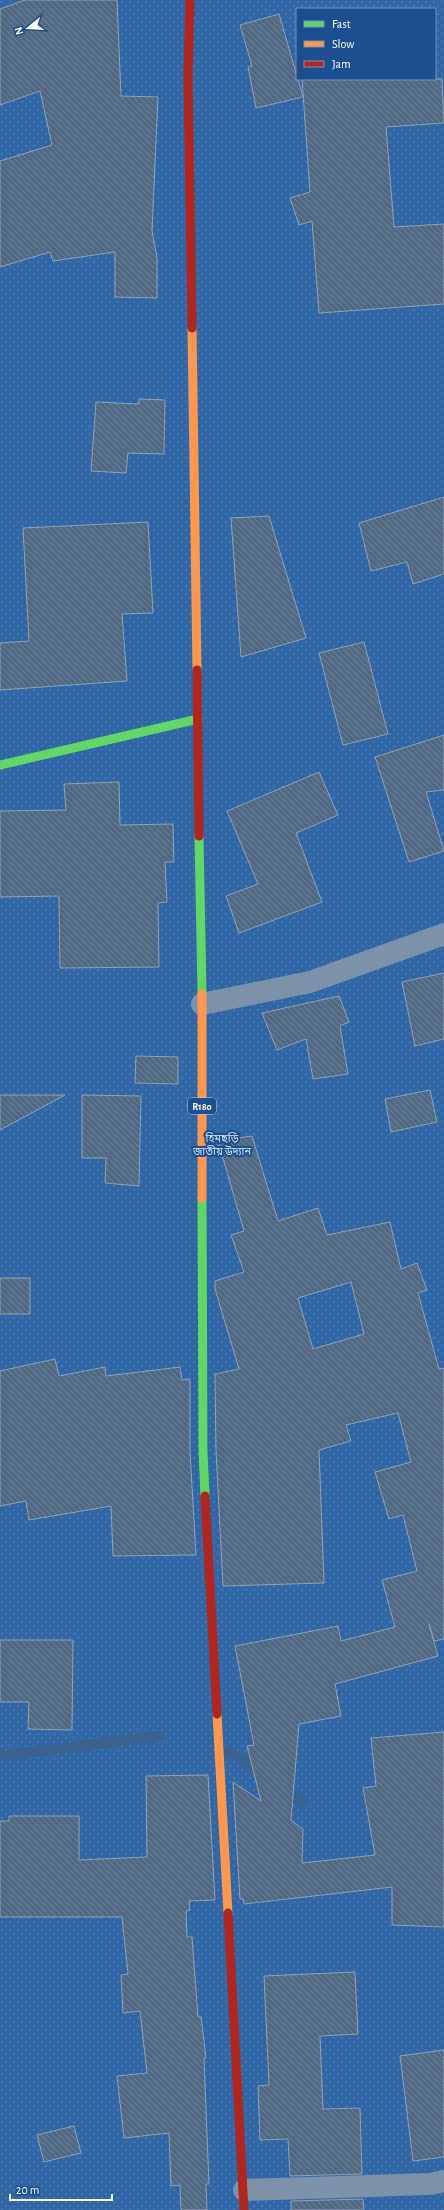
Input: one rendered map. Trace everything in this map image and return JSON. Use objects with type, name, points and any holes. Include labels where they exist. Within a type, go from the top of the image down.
[{"type":"main road","name":"R180","points":[[190,0],[188,76],[202,1004],[203,1451],[244,2200]]},
{"type":"main road","points":[[0,765],[198,720]]},
{"type":"street","points":[[202,1004],[310,982],[444,934]]},
{"type":"street","points":[[244,2200],[444,2182]]},
{"type":"green space","name":"হিমছড়ি জাতীয় উদ্যান","points":[[0,0],[444,0],[444,2210],[0,2210]]},
{"type":"building","points":[[25,0],[117,0],[121,96],[158,97],[152,231],[157,258],[157,298],[115,297],[115,252],[53,261],[50,252],[0,267],[0,161],[52,145],[40,91],[0,105],[0,9]]},
{"type":"building","points":[[279,14],[296,73],[296,80],[298,80],[303,97],[256,108],[248,67],[252,66],[240,25]]},
{"type":"building","points":[[442,79],[444,123],[386,127],[394,227],[444,224],[444,304],[319,313],[312,221],[299,225],[290,198],[310,192],[302,80]]},
{"type":"building","points":[[139,399],[165,400],[164,454],[128,453],[126,473],[91,471],[96,402],[139,404]]},
{"type":"building","points":[[444,497],[444,574],[413,584],[407,562],[371,571],[359,523]]},
{"type":"building","points":[[269,516],[306,638],[241,657],[231,518]]},
{"type":"building","points":[[148,522],[153,613],[122,614],[127,681],[0,690],[0,643],[29,641],[23,528]]},
{"type":"building","points":[[364,642],[388,734],[343,745],[319,653]]},
{"type":"building","points":[[444,735],[444,790],[426,792],[444,851],[409,862],[375,757]]},
{"type":"building","points":[[319,772],[338,815],[296,833],[322,902],[239,933],[226,896],[258,884],[227,811]]},
{"type":"building","points":[[119,782],[120,825],[173,824],[174,862],[165,862],[167,902],[158,903],[159,967],[60,968],[59,896],[0,897],[0,811],[66,810],[64,784]]},
{"type":"building","points":[[444,973],[444,1039],[415,1046],[402,982]]},
{"type":"building","points":[[339,996],[349,1022],[340,1026],[348,1074],[313,1079],[306,1039],[277,1050],[262,1013]]},
{"type":"building","points":[[136,1056],[178,1057],[178,1084],[135,1083]]},
{"type":"building","points":[[430,1090],[437,1122],[391,1132],[385,1099]]},
{"type":"building","points":[[0,1095],[65,1095],[0,1130]]},
{"type":"building","points":[[82,1095],[141,1096],[139,1186],[105,1183],[106,1158],[82,1158]]},
{"type":"building","points":[[252,1136],[278,1221],[318,1208],[327,1235],[390,1222],[401,1269],[417,1263],[427,1290],[418,1293],[439,1369],[444,1368],[444,1639],[434,1641],[429,1624],[438,1656],[335,1684],[341,1716],[299,1724],[291,1820],[303,1829],[302,1863],[375,1855],[363,1788],[376,1786],[371,1738],[444,1732],[444,1927],[392,1925],[392,1887],[244,1904],[243,1899],[240,1899],[233,1782],[261,1801],[247,1746],[254,1745],[235,1646],[338,1626],[341,1641],[395,1627],[382,1580],[417,1571],[403,1515],[389,1519],[375,1472],[411,1462],[398,1413],[346,1425],[351,1441],[319,1450],[324,1583],[223,1586],[216,1451],[215,1374],[239,1369],[215,1289],[215,1281],[244,1272],[231,1235],[244,1231],[218,1141]],"holes":[[[351,1282],[364,1334],[313,1349],[298,1298]]]},
{"type":"building","points":[[0,1278],[30,1278],[30,1314],[0,1314]]},
{"type":"building","points":[[55,1359],[59,1376],[105,1367],[106,1376],[180,1367],[182,1380],[190,1379],[190,1451],[196,1555],[113,1556],[111,1506],[29,1520],[26,1501],[0,1506],[0,1371]]},
{"type":"building","points":[[0,1640],[73,1640],[72,1730],[28,1729],[29,1702],[0,1702]]},
{"type":"building","points":[[208,1775],[215,1900],[189,1901],[190,1910],[186,1911],[187,1937],[192,1937],[198,2017],[201,2017],[206,2058],[204,2058],[209,2184],[206,2184],[207,2210],[181,2210],[180,2185],[171,2186],[169,2133],[124,2138],[117,2076],[147,2073],[140,2011],[123,2013],[121,1975],[128,1974],[122,1917],[0,1917],[0,1821],[9,1821],[9,1816],[79,1816],[79,1860],[147,1857],[146,1776]]},
{"type":"building","points":[[355,1972],[358,2034],[320,2036],[323,2109],[360,2108],[362,2174],[290,2176],[288,2139],[260,2140],[258,2086],[269,2085],[264,1976]]},
{"type":"building","points":[[444,2050],[444,2157],[413,2161],[400,2056]]},
{"type":"building","points":[[74,2126],[81,2153],[44,2162],[37,2135]]},
{"type":"building","points":[[363,2199],[364,2210],[291,2210],[291,2201]]},
{"type":"waterway","points":[[0,1756],[160,1736]]},
{"type":"waterway","points":[[229,1751],[262,1774]]},
{"type":"waterway","points":[[282,1788],[302,1802]]},
{"type":"traffic: fast","points":[[0,765],[198,719]]},
{"type":"traffic: fast","points":[[199,836],[202,994]]},
{"type":"traffic: fast","points":[[202,1198],[203,1451],[205,1496]]},
{"type":"traffic: slow","points":[[192,328],[197,670]]},
{"type":"traffic: slow","points":[[202,994],[202,1198]]},
{"type":"traffic: slow","points":[[217,1714],[228,1913]]},
{"type":"traffic: jam","points":[[190,0],[188,76],[192,328]]},
{"type":"traffic: jam","points":[[197,670],[199,836]]},
{"type":"traffic: jam","points":[[205,1496],[217,1714]]},
{"type":"traffic: jam","points":[[228,1913],[244,2210]]}]
